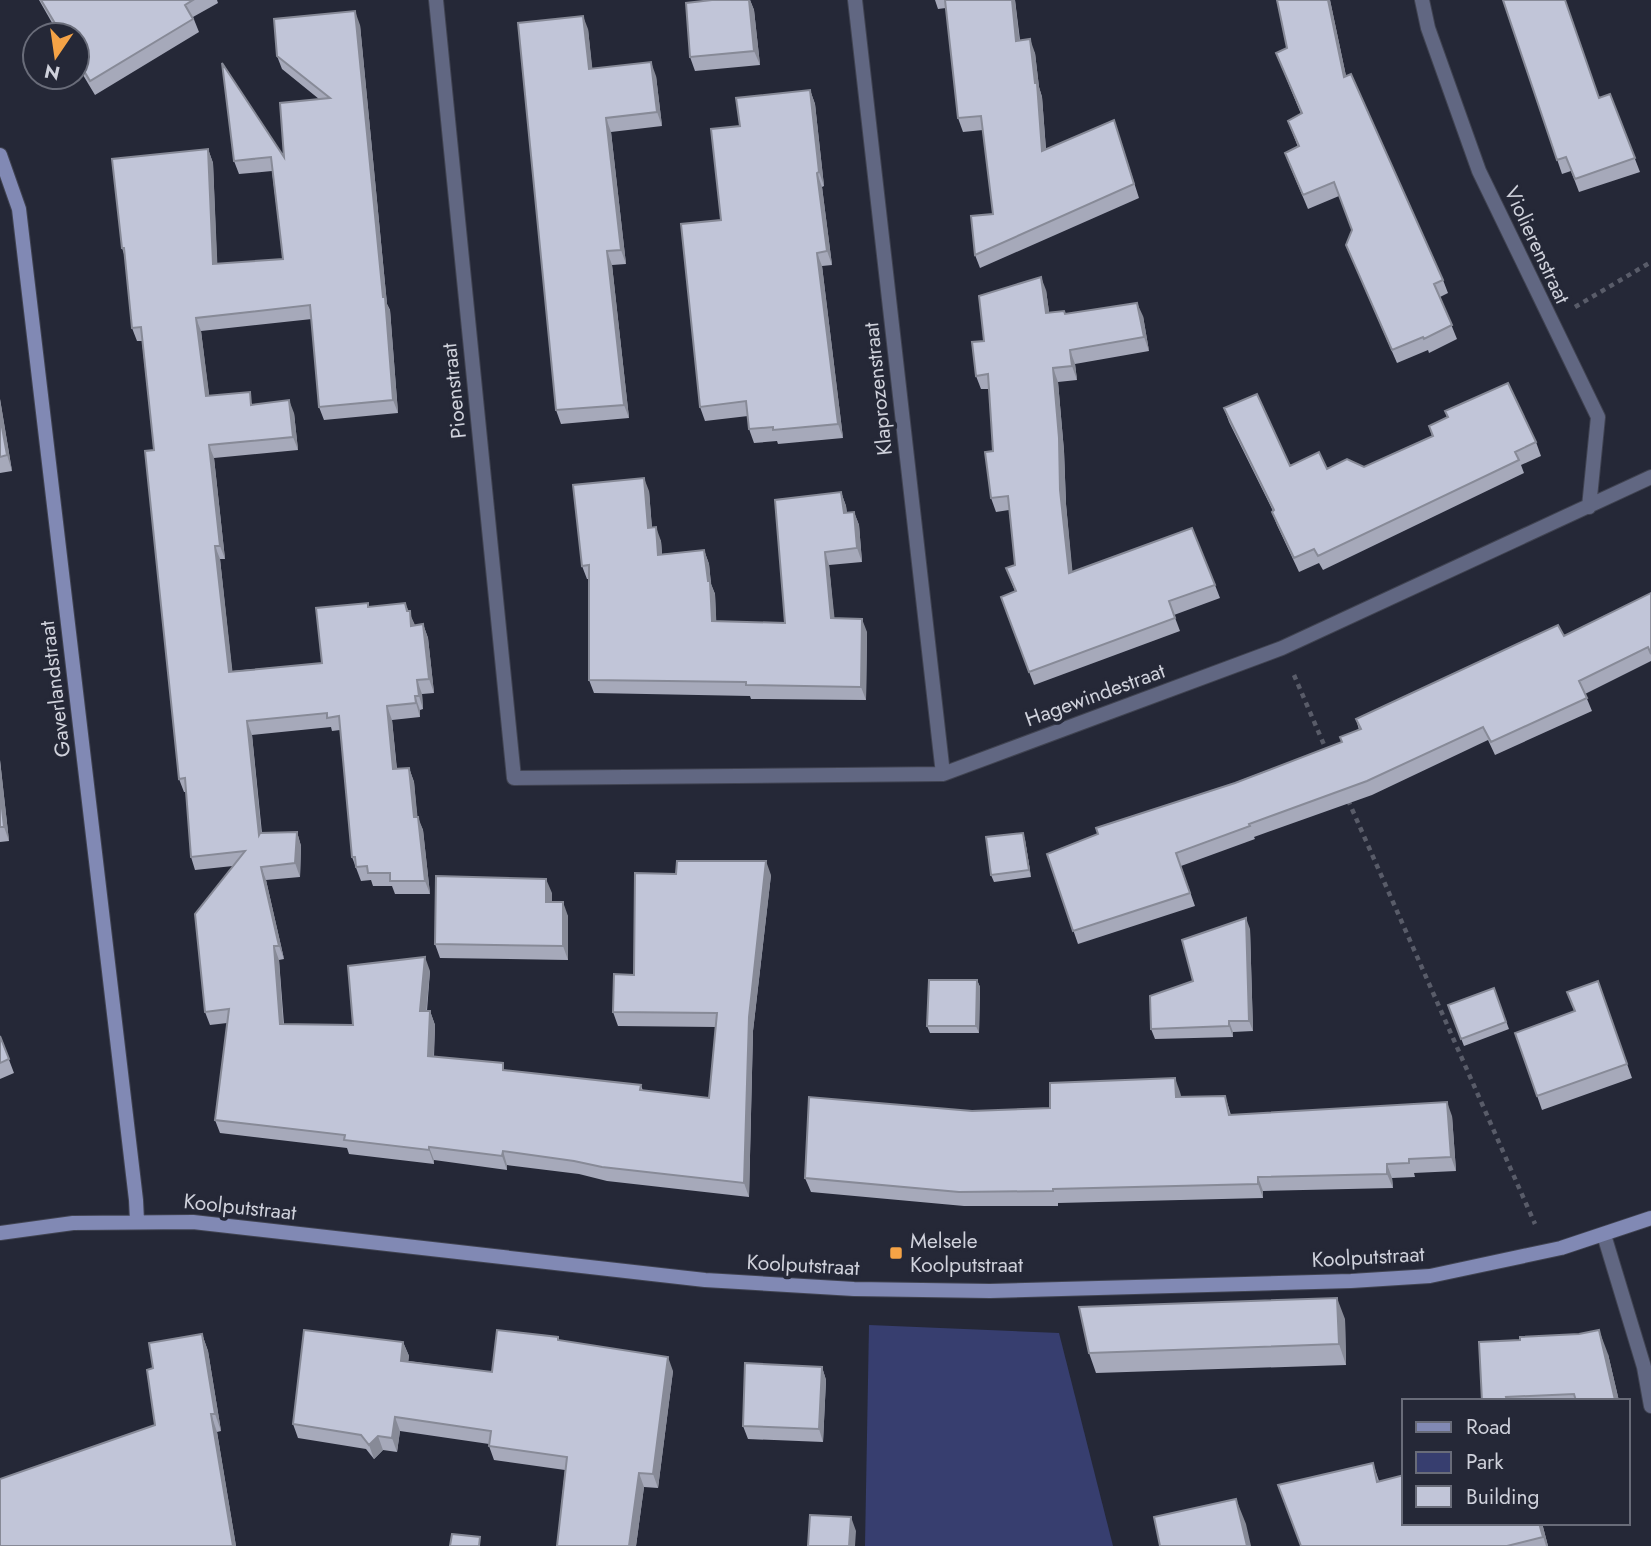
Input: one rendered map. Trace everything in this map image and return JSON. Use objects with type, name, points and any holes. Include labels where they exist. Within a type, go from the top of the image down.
[{"type":"street","name":"Pioenstraat","points":[[436,0],[514,778]]},
{"type":"street","name":"Klaprozenstraat","points":[[855,0],[943,774]]},
{"type":"street","name":"Violierenstraat","points":[[1422,0],[1428,27],[1479,171],[1598,417],[1588,506]]},
{"type":"street","name":"Gaverlandstraat","points":[[0,155],[19,209],[137,1221]]},
{"type":"street","name":"Hagewindestraat","points":[[514,778],[943,774],[1282,649],[1651,477]]},
{"type":"street","name":"Koolputstraat","points":[[0,1233],[73,1223],[193,1222],[705,1280],[854,1289],[990,1292],[1352,1281],[1430,1276],[1561,1248],[1651,1218]]},
{"type":"street","points":[[1604,1235],[1644,1367],[1651,1406]]},
{"type":"path","points":[[1550,321],[1651,262]]},
{"type":"path","points":[[1282,649],[1332,763]]},
{"type":"path","points":[[1343,789],[1533,1222]]},
{"type":"green space","points":[[869,1325],[1059,1333],[1113,1546],[865,1546]]},
{"type":"building","points":[[41,0],[193,0],[185,5],[193,19],[91,80],[91,21],[54,21]]},
{"type":"building","points":[[749,0],[754,51],[690,57],[686,3]]},
{"type":"building","points":[[945,0],[1012,0],[1016,41],[1030,39],[1037,83],[1042,151],[1114,120],[1134,184],[975,255],[971,216],[993,214],[981,116],[958,118]]},
{"type":"building","points":[[1277,0],[1328,0],[1344,77],[1351,74],[1443,280],[1434,284],[1452,325],[1424,339],[1423,337],[1392,350],[1346,245],[1352,230],[1334,182],[1303,195],[1285,153],[1299,146],[1288,121],[1302,113],[1276,53],[1287,48]]},
{"type":"building","points":[[1503,0],[1565,0],[1599,98],[1610,94],[1635,158],[1575,179],[1566,157],[1557,160]]},
{"type":"building","points":[[355,11],[393,400],[319,407],[310,305],[196,318],[206,396],[250,392],[251,405],[289,400],[293,437],[209,445],[220,546],[215,546],[229,672],[322,663],[316,608],[405,603],[407,611],[410,611],[411,626],[423,624],[429,679],[417,680],[419,696],[415,696],[416,703],[387,706],[393,769],[409,768],[425,881],[390,881],[390,873],[368,873],[367,866],[356,867],[355,857],[352,857],[339,716],[327,718],[327,713],[247,721],[259,835],[297,832],[295,863],[261,867],[279,946],[274,946],[280,1024],[353,1025],[348,966],[425,957],[420,1011],[430,1011],[428,1056],[503,1063],[503,1070],[641,1085],[640,1090],[709,1098],[717,1013],[613,1012],[614,974],[634,975],[635,873],[676,874],[677,861],[766,861],[749,1017],[744,1183],[602,1167],[503,1151],[502,1156],[344,1140],[345,1135],[215,1120],[229,1009],[205,1012],[195,914],[245,851],[191,857],[185,778],[179,779],[145,451],[154,450],[141,327],[132,328],[112,159],[208,149],[213,264],[283,259],[271,157],[234,161],[222,63],[284,157],[280,103],[330,98],[277,56],[274,19]]},
{"type":"building","points":[[583,16],[589,69],[651,62],[657,112],[606,118],[621,250],[607,251],[624,405],[556,410],[518,23]]},
{"type":"building","points":[[810,90],[827,251],[817,253],[838,424],[773,430],[773,427],[749,429],[746,401],[700,407],[681,224],[721,220],[711,129],[740,126],[736,98]]},
{"type":"building","points":[[1041,277],[1046,313],[1064,311],[1065,314],[1137,303],[1144,337],[1070,350],[1072,366],[1053,368],[1060,490],[1069,573],[1192,528],[1215,585],[1169,601],[1175,618],[1029,672],[1001,597],[1016,591],[1006,568],[1015,565],[1008,496],[991,498],[985,452],[993,451],[988,374],[976,376],[972,342],[984,341],[979,296]]},
{"type":"building","points":[[1508,383],[1536,442],[1515,452],[1519,460],[1318,556],[1314,549],[1294,558],[1272,512],[1274,510],[1224,408],[1257,394],[1290,466],[1319,452],[1327,469],[1347,459],[1364,467],[1433,436],[1429,426],[1448,417],[1445,411]]},
{"type":"building","points":[[0,416],[7,455],[0,457]]},
{"type":"building","points":[[644,478],[648,528],[656,527],[658,555],[704,550],[710,581],[712,621],[785,623],[775,500],[841,492],[844,513],[854,512],[857,548],[825,552],[831,618],[862,619],[861,687],[589,680],[589,565],[582,566],[573,485]]},
{"type":"building","points":[[1651,593],[1651,654],[1648,647],[1579,681],[1587,698],[1491,742],[1483,727],[1367,781],[1176,853],[1190,893],[1073,931],[1047,854],[1098,834],[1096,828],[1235,783],[1342,742],[1340,737],[1361,729],[1356,719],[1558,625],[1564,636]]},
{"type":"building","points":[[0,790],[4,827],[0,827]]},
{"type":"building","points":[[1023,833],[1029,870],[991,875],[986,837]]},
{"type":"building","points":[[436,876],[546,879],[546,902],[563,902],[563,946],[435,944]]},
{"type":"building","points":[[1246,918],[1249,1021],[1229,1021],[1229,1026],[1151,1029],[1150,996],[1193,981],[1182,940]]},
{"type":"building","points":[[929,980],[977,980],[976,1026],[927,1026]]},
{"type":"building","points":[[1598,981],[1627,1064],[1537,1096],[1515,1033],[1575,1011],[1567,992]]},
{"type":"building","points":[[1494,988],[1506,1022],[1461,1039],[1448,1005]]},
{"type":"building","points":[[0,1036],[9,1059],[0,1063]]},
{"type":"building","points":[[1175,1078],[1176,1097],[1225,1096],[1229,1115],[1447,1102],[1451,1157],[1409,1159],[1409,1163],[1387,1164],[1387,1174],[1258,1177],[1258,1184],[1053,1191],[959,1192],[805,1178],[809,1097],[972,1111],[1050,1108],[1050,1083]]},
{"type":"building","points":[[1337,1298],[1339,1344],[1089,1353],[1079,1307]]},
{"type":"building","points":[[304,1330],[403,1342],[401,1361],[492,1372],[497,1330],[558,1337],[558,1340],[668,1357],[653,1474],[639,1473],[629,1546],[557,1546],[567,1457],[489,1446],[491,1431],[395,1417],[392,1438],[378,1436],[369,1445],[361,1435],[293,1424]]},
{"type":"building","points":[[1599,1330],[1615,1399],[1575,1399],[1574,1394],[1482,1399],[1479,1342]]},
{"type":"building","points":[[202,1334],[215,1414],[211,1414],[233,1546],[0,1546],[0,1479],[155,1425],[147,1370],[153,1368],[149,1343]]},
{"type":"building","points":[[745,1363],[822,1367],[819,1429],[743,1426]]},
{"type":"building","points":[[1373,1463],[1377,1482],[1402,1476],[1402,1525],[1540,1525],[1543,1537],[1507,1546],[1301,1546],[1278,1485]]},
{"type":"building","points":[[1236,1499],[1247,1546],[1160,1546],[1154,1517]]},
{"type":"building","points":[[810,1515],[851,1517],[849,1546],[808,1546]]},
{"type":"building","points":[[452,1534],[480,1537],[479,1546],[450,1546]]},
{"type":"place","name":"Melsele Koolputstraat","points":[[896,1253]]}]
